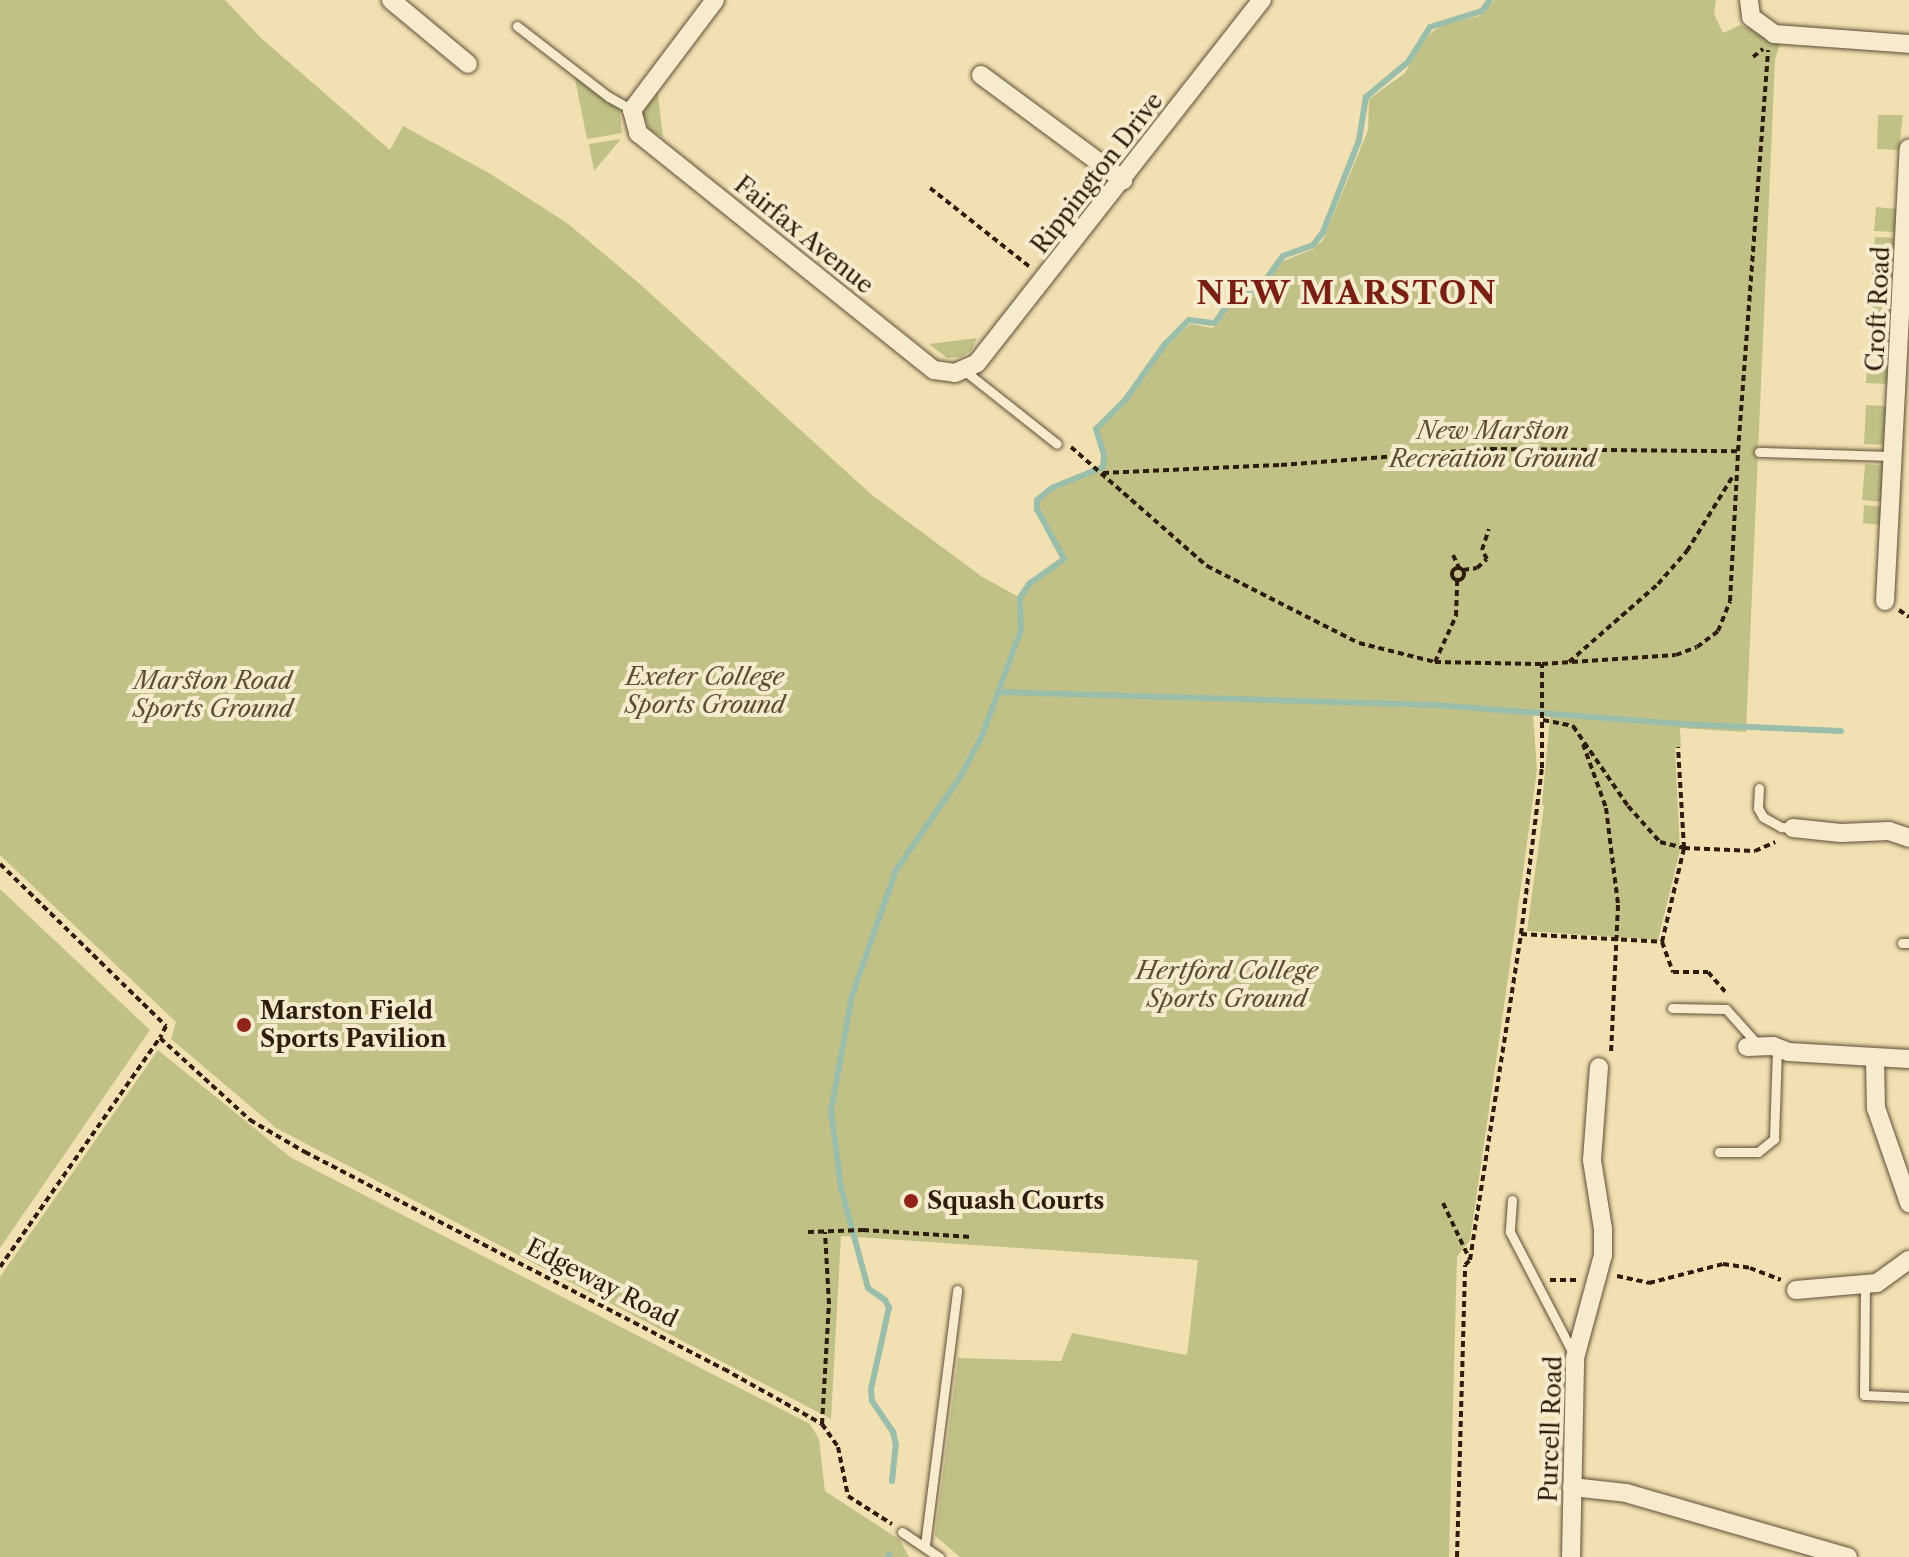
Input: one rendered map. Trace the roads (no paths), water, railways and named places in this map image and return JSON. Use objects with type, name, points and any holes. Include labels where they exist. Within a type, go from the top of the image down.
[{"type":"street","points":[[391,0],[468,64]]},
{"type":"street","points":[[632,110],[715,0]]},
{"type":"street","name":"Rippington Drive","points":[[965,371],[977,363],[1262,0]]},
{"type":"street","points":[[1749,0],[1751,17],[1774,34],[1909,44]]},
{"type":"street","points":[[981,75],[1123,180]]},
{"type":"street","name":"Fairfax Avenue","points":[[632,110],[638,133],[934,370],[965,371]]},
{"type":"street","name":"Croft Road","points":[[1885,601],[1902,457],[1909,149]]},
{"type":"street","points":[[1793,828],[1841,833],[1889,831],[1909,838]]},
{"type":"street","points":[[1762,1047],[1789,1052],[1909,1059]]},
{"type":"street","points":[[1875,1058],[1876,1108],[1909,1203]]},
{"type":"street","name":"Purcell Road","points":[[1571,1557],[1575,1358],[1598,1281],[1603,1229],[1592,1160],[1599,1067]]},
{"type":"street","points":[[1796,1290],[1877,1283],[1909,1260]]},
{"type":"street","points":[[1572,1487],[1626,1493],[1848,1557]]},
{"type":"lane","points":[[517,26],[609,97],[632,110]]},
{"type":"lane","points":[[965,371],[1057,444]]},
{"type":"lane","points":[[1759,452],[1902,457]]},
{"type":"lane","points":[[1759,788],[1758,808],[1763,817],[1793,828]]},
{"type":"lane","points":[[1672,1008],[1726,1009],[1762,1047],[1774,1139],[1758,1152],[1719,1152]]},
{"type":"lane","points":[[1512,1200],[1510,1232],[1575,1358]]},
{"type":"lane","points":[[1865,1285],[1864,1395],[1909,1397]]},
{"type":"lane","points":[[925,1545],[957,1290]]},
{"type":"lane","points":[[902,1532],[939,1557]]},
{"type":"waterway","points":[[892,1481],[896,1445],[893,1432],[872,1401],[871,1389],[889,1308],[885,1300],[868,1288],[841,1188],[831,1111],[852,996],[896,870],[959,779],[982,736],[1021,630],[1020,598],[1029,584],[1064,559],[1037,509],[1037,500],[1052,488],[1103,467],[1104,455],[1096,429],[1126,399],[1165,344],[1189,320],[1215,323],[1233,296],[1257,292],[1283,256],[1313,245],[1323,232],[1359,140],[1366,97],[1408,62],[1430,27],[1482,11],[1490,0]]},
{"type":"waterway","points":[[1000,692],[1435,705],[1680,724],[1841,731]]},
{"type":"place","name":"Marston Field Sports Pavilion","points":[[244,1025]]},
{"type":"place","name":"Squash Courts","points":[[911,1201]]},
{"type":"district","name":"NEW MARSTON","points":[[1347,293]]},
{"type":"park label","name":"New Marston Recreation Ground","points":[[1493,445]]},
{"type":"park label","name":"Exeter College Sports Ground","points":[[705,691]]},
{"type":"park label","name":"Marston Road Sports Ground","points":[[213,695]]},
{"type":"park label","name":"Hertford College Sports Ground","points":[[1227,985]]}]
